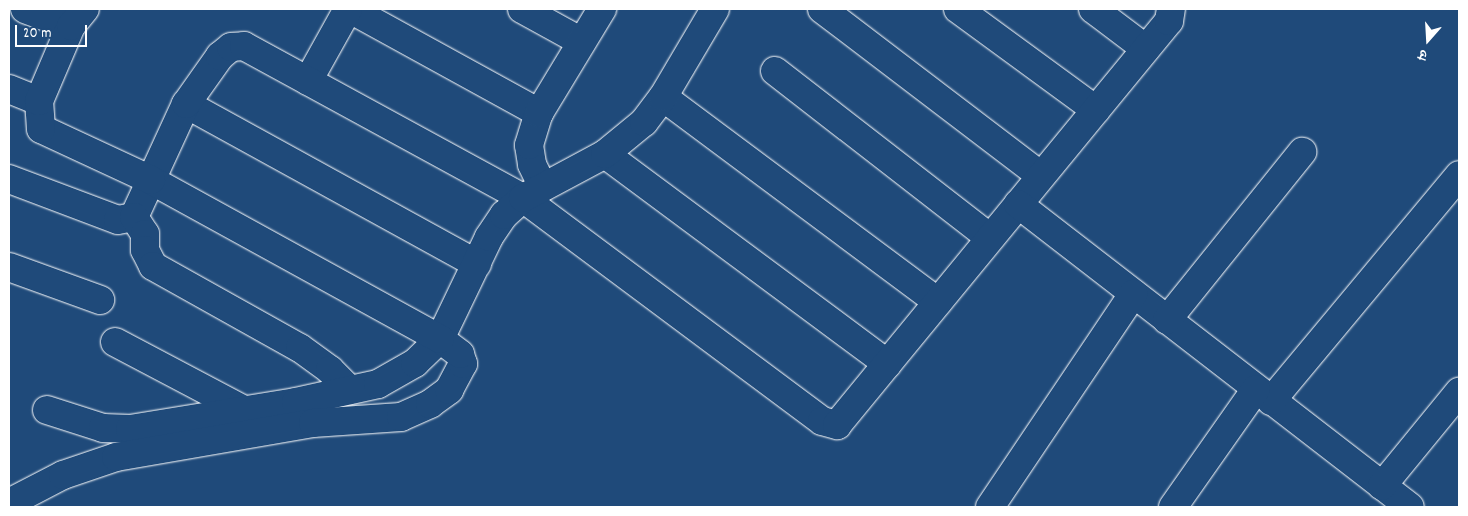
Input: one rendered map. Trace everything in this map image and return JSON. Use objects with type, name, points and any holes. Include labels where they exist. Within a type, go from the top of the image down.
[{"type":"street","points":[[9,503],[63,475],[116,457],[313,423],[401,416],[430,404],[449,390],[460,374],[463,364],[460,354],[440,339],[151,180],[48,135],[41,129],[38,121],[39,101],[78,18],[25,9]]},
{"type":"street","points":[[308,81],[349,9],[539,113]]},
{"type":"street","points":[[522,9],[582,42]]},
{"type":"street","points":[[533,192],[530,146],[539,113],[602,9]]},
{"type":"street","points":[[47,410],[104,428],[130,429],[244,410],[378,384],[415,363],[440,339],[477,264],[504,215],[533,192],[605,154],[644,122],[663,97],[715,9]]},
{"type":"street","points":[[822,9],[1041,176]]},
{"type":"street","points":[[958,9],[1096,110]]},
{"type":"street","points":[[1093,9],[1146,49]]},
{"type":"street","points":[[134,217],[186,104],[220,56],[231,47],[244,46],[308,81],[533,192],[829,425],[837,425],[844,419],[1169,21],[1171,9]]},
{"type":"street","points":[[775,72],[990,238]]},
{"type":"street","points":[[9,89],[39,101]]},
{"type":"street","points":[[663,97],[938,302]]},
{"type":"street","points":[[186,104],[477,264]]},
{"type":"street","points":[[1167,320],[1302,152]]},
{"type":"street","points":[[605,154],[888,364]]},
{"type":"street","points":[[1173,507],[1263,395],[1459,175]]},
{"type":"street","points":[[9,179],[118,220],[134,217]]},
{"type":"street","points":[[1018,204],[1410,507]]},
{"type":"street","points":[[134,217],[145,234],[145,250],[153,266],[300,348],[330,370],[350,390]]},
{"type":"street","points":[[9,267],[100,300]]},
{"type":"street","points":[[990,507],[1133,294]]},
{"type":"street","points":[[115,342],[244,410]]},
{"type":"street","points":[[1382,486],[1459,392]]}]
